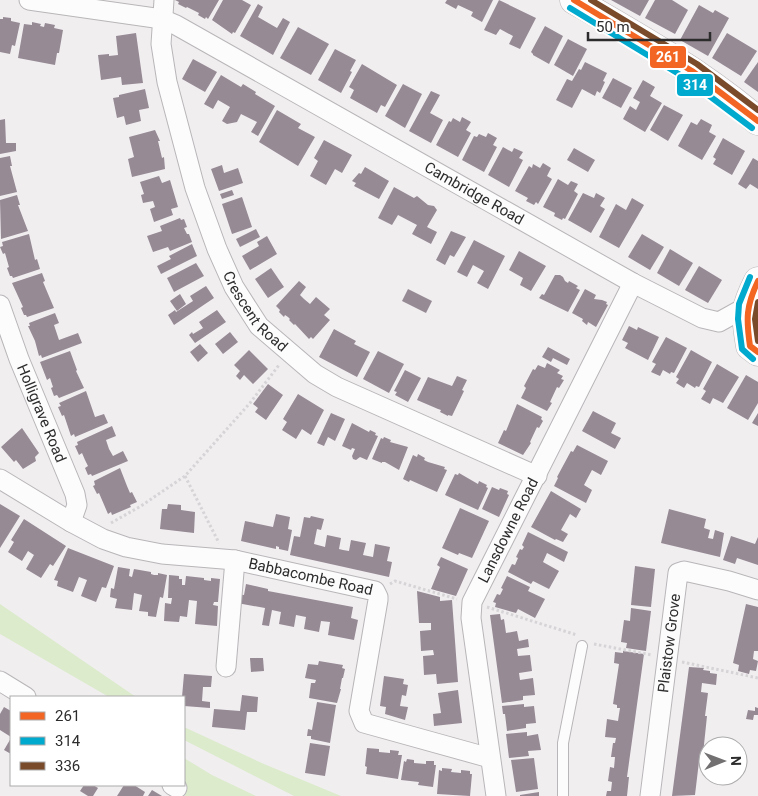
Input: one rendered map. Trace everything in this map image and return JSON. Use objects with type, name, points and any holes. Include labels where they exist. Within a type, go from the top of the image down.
[{"type":"main road","points":[[574,0],[665,53],[731,98],[758,121]]},
{"type":"main road","points":[[758,281],[746,307],[750,346],[758,352]]},
{"type":"street","name":"Cambridge Road","points":[[28,0],[162,19],[176,25],[633,283],[702,318],[719,322],[746,307]]},
{"type":"street","name":"Crescent Road","points":[[164,0],[161,44],[168,82],[196,188],[217,249],[234,287],[259,326],[315,374],[337,387],[537,476]]},
{"type":"street","name":"Lansdowne Road","points":[[496,796],[471,618],[472,602],[633,283]]},
{"type":"street","name":"Holligrave Road","points":[[0,306],[19,359],[75,494],[77,505],[71,522]]},
{"type":"street","name":"Babbacombe Road","points":[[0,478],[71,522],[126,547],[162,554],[227,560],[372,590],[377,594],[378,600],[360,710],[364,722],[490,758]]},
{"type":"street","points":[[226,667],[227,560]]},
{"type":"street","name":"Plaistow Grove","points":[[650,796],[678,573],[684,571],[729,581],[758,590]]},
{"type":"street","points":[[0,681],[24,696]]},
{"type":"lane","points":[[564,796],[563,743],[585,642]]},
{"type":"path","points":[[96,535],[108,525],[142,506],[185,476],[250,403],[288,352]]},
{"type":"path","points":[[185,476],[227,560]]},
{"type":"path","points":[[377,594],[395,581],[472,602],[585,642],[758,678]]},
{"type":"green space","points":[[0,604],[135,696],[107,696],[0,634]]},
{"type":"green space","points":[[185,727],[264,764],[341,796],[294,796],[185,741]]},
{"type":"green space","points":[[185,759],[212,775],[256,796],[185,796],[187,785],[185,784]]},
{"type":"building","points":[[175,0],[219,0],[208,19],[206,17],[205,19],[198,15],[199,13],[178,4],[179,2]]},
{"type":"building","points":[[223,0],[242,0],[251,5],[235,33],[233,32],[232,34],[212,20]]},
{"type":"building","points":[[447,0],[493,0],[482,22],[471,16],[473,12],[458,5],[456,9],[445,3]]},
{"type":"building","points":[[499,0],[536,18],[520,49],[509,44],[513,36],[500,29],[496,35],[484,30]]},
{"type":"building","points":[[611,0],[649,0],[640,16]]},
{"type":"building","points":[[655,0],[672,0],[688,10],[675,34],[645,18]]},
{"type":"building","points":[[258,4],[263,7],[258,17],[277,28],[283,18],[290,22],[273,55],[240,36]]},
{"type":"building","points":[[699,5],[713,13],[715,10],[729,18],[708,56],[680,40]]},
{"type":"building","points":[[3,17],[11,18],[11,21],[20,23],[15,46],[12,45],[10,54],[0,52],[0,19],[3,19]]},
{"type":"building","points":[[32,22],[41,24],[40,26],[44,27],[45,23],[55,25],[54,28],[63,30],[55,65],[18,58],[24,24],[32,25]]},
{"type":"building","points":[[545,26],[563,36],[549,64],[531,52]]},
{"type":"building","points":[[298,27],[329,44],[311,75],[280,58]]},
{"type":"building","points":[[136,33],[143,83],[122,85],[121,77],[101,80],[98,55],[118,55],[116,36]]},
{"type":"building","points":[[727,33],[757,51],[741,76],[712,58]]},
{"type":"building","points":[[568,39],[587,49],[573,76],[554,65]]},
{"type":"building","points":[[335,49],[356,60],[341,93],[318,80]]},
{"type":"building","points":[[193,59],[217,72],[205,92],[182,79]]},
{"type":"building","points":[[585,62],[607,73],[600,93],[597,91],[595,96],[582,89],[572,108],[556,100],[567,79],[572,81]]},
{"type":"building","points":[[758,62],[758,92],[744,82]]},
{"type":"building","points":[[362,64],[397,85],[385,107],[381,105],[377,113],[350,98],[354,90],[349,87]]},
{"type":"building","points":[[221,75],[241,87],[243,84],[275,106],[258,136],[251,132],[257,122],[241,114],[237,122],[227,124],[222,121],[230,107],[218,100],[213,109],[204,104]]},
{"type":"building","points":[[613,78],[632,88],[621,108],[602,98]]},
{"type":"building","points":[[643,80],[655,87],[650,96],[662,103],[645,132],[623,119],[630,106],[636,110],[640,102],[633,98]]},
{"type":"building","points":[[403,84],[422,94],[405,128],[385,116]]},
{"type":"building","points":[[145,89],[149,108],[139,110],[141,121],[126,125],[124,116],[117,118],[113,98]]},
{"type":"building","points":[[431,91],[440,95],[430,113],[443,120],[431,143],[409,131]]},
{"type":"building","points":[[664,105],[683,115],[668,141],[650,130]]},
{"type":"building","points":[[277,110],[301,124],[298,128],[315,137],[298,166],[259,142]]},
{"type":"building","points":[[462,117],[471,122],[466,130],[471,133],[458,157],[436,145],[449,121],[451,122],[453,118],[460,122]]},
{"type":"building","points":[[5,119],[6,143],[16,143],[16,151],[0,154],[0,120]]},
{"type":"building","points":[[701,119],[712,125],[709,132],[716,136],[702,160],[678,146],[691,122],[697,125]]},
{"type":"building","points":[[155,130],[160,141],[158,141],[162,158],[164,157],[165,169],[132,177],[128,159],[134,157],[129,137]]},
{"type":"building","points":[[488,133],[497,138],[493,145],[497,147],[484,172],[462,160],[474,136],[477,137],[479,134],[486,137]]},
{"type":"building","points":[[723,138],[745,151],[732,175],[713,164],[716,159],[713,157]]},
{"type":"building","points":[[324,140],[352,155],[342,173],[335,169],[326,185],[310,176],[318,161],[314,158]]},
{"type":"building","points":[[503,147],[512,152],[514,148],[523,152],[519,158],[523,160],[509,187],[488,175]]},
{"type":"building","points":[[574,148],[595,160],[588,172],[567,160]]},
{"type":"building","points":[[10,156],[12,166],[10,166],[17,192],[0,196],[0,158]]},
{"type":"building","points":[[753,158],[758,161],[758,189],[750,184],[746,189],[738,184]]},
{"type":"building","points":[[543,163],[551,168],[547,176],[552,179],[538,204],[536,202],[534,205],[526,201],[528,198],[515,191],[529,166],[532,168],[533,164],[540,168]]},
{"type":"building","points":[[222,165],[224,173],[238,168],[243,183],[219,191],[211,169]]},
{"type":"building","points":[[365,167],[389,181],[379,199],[354,186],[356,183],[352,181],[359,173],[361,174]]},
{"type":"building","points":[[159,176],[162,183],[170,180],[178,207],[171,209],[173,215],[154,222],[150,209],[155,207],[153,201],[143,203],[141,195],[144,194],[140,182]]},
{"type":"building","points":[[558,179],[568,185],[571,181],[578,184],[574,191],[578,194],[565,219],[563,218],[562,220],[554,216],[555,213],[543,207]]},
{"type":"building","points":[[394,187],[414,198],[417,196],[428,205],[434,206],[437,210],[427,227],[437,232],[431,244],[412,234],[417,225],[398,215],[392,225],[378,218]]},
{"type":"building","points":[[232,190],[234,195],[222,199],[220,194]]},
{"type":"building","points":[[583,193],[594,198],[596,193],[605,198],[600,206],[605,209],[591,233],[568,220]]},
{"type":"building","points":[[17,195],[20,205],[18,205],[28,231],[1,239],[0,200]]},
{"type":"building","points":[[242,197],[252,227],[232,234],[222,204]]},
{"type":"building","points":[[632,198],[644,205],[619,248],[599,237],[616,204],[626,210]]},
{"type":"building","points":[[180,218],[181,220],[184,219],[187,227],[184,228],[192,242],[170,251],[168,247],[153,252],[147,236],[162,231],[160,226]]},
{"type":"building","points":[[256,229],[260,237],[240,247],[236,239]]},
{"type":"building","points":[[451,231],[466,237],[454,257],[450,255],[445,265],[436,260]]},
{"type":"building","points":[[29,234],[35,260],[37,259],[40,269],[13,278],[10,276],[7,268],[9,267],[5,253],[3,254],[0,247],[3,246],[2,242]]},
{"type":"building","points":[[642,234],[664,247],[650,270],[628,257]]},
{"type":"building","points":[[267,236],[277,254],[250,270],[242,256],[259,246],[257,242]]},
{"type":"building","points":[[474,240],[505,256],[488,289],[477,283],[484,271],[473,265],[467,277],[457,272]]},
{"type":"building","points":[[192,244],[197,256],[161,274],[157,266],[171,259],[169,256]]},
{"type":"building","points":[[670,249],[693,263],[679,286],[657,273]]},
{"type":"building","points":[[519,251],[546,266],[531,291],[520,285],[523,278],[509,270]]},
{"type":"building","points":[[196,263],[204,276],[174,292],[167,278]]},
{"type":"building","points":[[699,266],[722,280],[708,303],[685,290]]},
{"type":"building","points":[[271,268],[284,287],[268,298],[255,279]]},
{"type":"building","points":[[42,273],[45,281],[43,282],[54,308],[27,317],[24,315],[21,308],[23,307],[12,283]]},
{"type":"building","points":[[555,275],[560,275],[568,283],[569,281],[578,286],[576,288],[580,290],[568,312],[539,298],[542,294],[544,295]]},
{"type":"building","points":[[299,281],[306,287],[300,295],[304,299],[310,304],[316,297],[330,309],[324,315],[330,320],[313,339],[311,337],[309,339],[288,317],[285,315],[284,317],[276,306]]},
{"type":"building","points":[[206,286],[214,298],[174,325],[168,315],[193,301],[190,296]]},
{"type":"building","points":[[408,289],[432,301],[426,313],[402,301]]},
{"type":"building","points":[[585,289],[596,295],[594,299],[607,302],[606,304],[608,305],[596,327],[588,322],[587,325],[582,321],[583,319],[572,313]]},
{"type":"building","points":[[180,294],[186,304],[177,311],[170,301]]},
{"type":"building","points":[[217,310],[226,322],[195,343],[189,335],[203,328],[199,322]]},
{"type":"building","points":[[55,313],[59,323],[54,325],[59,340],[78,333],[82,343],[42,358],[41,355],[39,356],[28,326],[30,326],[29,323]]},
{"type":"building","points":[[629,326],[637,330],[638,327],[659,337],[648,360],[625,348],[628,343],[622,340]]},
{"type":"building","points":[[334,329],[356,341],[354,344],[370,352],[357,377],[319,357]]},
{"type":"building","points":[[230,332],[238,342],[223,354],[215,344]]},
{"type":"building","points":[[666,337],[687,348],[674,373],[671,372],[670,374],[663,370],[660,376],[651,372],[656,364],[652,362]]},
{"type":"building","points":[[200,344],[208,353],[198,362],[190,352]]},
{"type":"building","points":[[548,347],[570,359],[567,365],[553,358],[551,362],[542,357]]},
{"type":"building","points":[[249,350],[268,369],[253,384],[244,375],[240,380],[236,376],[240,371],[234,365]]},
{"type":"building","points":[[691,350],[712,362],[699,387],[696,386],[695,388],[687,383],[684,388],[676,383],[679,379],[676,377]]},
{"type":"building","points":[[70,351],[84,388],[59,398],[57,395],[54,396],[50,378],[47,380],[40,362]]},
{"type":"building","points":[[378,351],[404,364],[389,393],[363,379]]},
{"type":"building","points":[[547,363],[560,370],[557,373],[563,376],[561,379],[564,380],[559,388],[557,387],[550,402],[552,403],[547,411],[521,398],[526,388],[524,386],[533,369],[535,370],[538,365],[545,368]]},
{"type":"building","points":[[717,364],[739,377],[723,403],[713,398],[710,404],[701,399],[706,391],[703,389]]},
{"type":"building","points":[[405,370],[421,378],[408,402],[395,395],[397,392],[394,391]]},
{"type":"building","points":[[746,375],[758,382],[758,403],[748,420],[727,408]]},
{"type":"building","points":[[457,376],[467,380],[452,416],[448,416],[440,412],[441,410],[417,400],[428,377],[452,386]]},
{"type":"building","points":[[268,384],[283,395],[266,420],[255,412],[258,408],[253,404]]},
{"type":"building","points":[[86,391],[95,417],[104,414],[108,423],[75,437],[74,434],[71,436],[64,415],[62,416],[58,407],[61,406],[59,403]]},
{"type":"building","points":[[298,394],[324,410],[311,435],[302,429],[296,439],[282,430],[287,422],[283,419]]},
{"type":"building","points":[[517,404],[542,417],[543,421],[539,428],[537,427],[531,443],[523,455],[498,443],[504,430],[506,431]]},
{"type":"building","points":[[593,411],[616,423],[611,433],[621,438],[615,449],[582,431]]},
{"type":"building","points":[[331,413],[345,419],[335,441],[328,437],[324,446],[317,443]]},
{"type":"building","points":[[758,413],[758,426],[752,423]]},
{"type":"building","points":[[352,423],[369,432],[370,430],[376,433],[375,435],[378,436],[367,460],[360,457],[356,460],[353,459],[352,456],[355,449],[352,448],[351,450],[342,446]]},
{"type":"building","points":[[112,426],[116,436],[106,440],[109,449],[113,456],[123,451],[128,461],[92,476],[91,474],[88,475],[85,468],[88,466],[82,453],[79,455],[75,446],[78,445],[77,442]]},
{"type":"building","points":[[22,428],[39,453],[35,457],[36,461],[23,469],[1,447]]},
{"type":"building","points":[[384,437],[391,440],[390,442],[408,447],[399,470],[385,462],[382,463],[372,459],[381,438],[383,439]]},
{"type":"building","points":[[577,445],[608,461],[601,475],[592,470],[584,485],[592,490],[586,503],[554,486],[571,451],[573,452]]},
{"type":"building","points":[[418,454],[425,458],[424,460],[445,467],[444,469],[447,470],[437,492],[410,480],[409,482],[403,479],[413,455],[417,457]]},
{"type":"building","points":[[120,468],[130,493],[132,492],[137,502],[130,505],[131,507],[112,515],[111,512],[108,514],[99,493],[97,494],[93,486],[95,485],[94,481]]},
{"type":"building","points":[[459,473],[478,484],[479,481],[487,485],[486,487],[488,488],[478,510],[445,495],[455,474],[458,475]]},
{"type":"building","points":[[492,487],[508,491],[507,494],[509,495],[499,517],[482,509]]},
{"type":"building","points":[[551,491],[581,509],[576,518],[570,514],[561,530],[568,534],[563,542],[555,540],[531,527]]},
{"type":"building","points":[[0,504],[20,516],[0,548]]},
{"type":"building","points":[[168,504],[181,505],[181,510],[195,512],[194,533],[160,529],[162,509],[167,509]]},
{"type":"building","points":[[460,508],[489,521],[472,558],[459,553],[458,555],[442,548]]},
{"type":"building","points":[[669,509],[706,519],[704,528],[710,530],[708,538],[713,539],[715,530],[724,533],[720,557],[661,543]]},
{"type":"building","points":[[276,514],[290,517],[288,529],[292,530],[288,551],[279,549],[276,546],[276,549],[241,541],[245,521],[273,527]]},
{"type":"building","points":[[311,516],[324,519],[321,530],[317,529],[314,544],[325,547],[327,535],[341,538],[339,549],[343,550],[349,551],[351,540],[366,543],[363,555],[373,557],[375,544],[390,547],[387,561],[392,562],[389,577],[290,555],[294,536],[300,537],[304,517],[310,518]]},
{"type":"building","points":[[24,519],[66,546],[53,566],[50,564],[41,578],[26,569],[34,555],[28,551],[22,561],[8,552],[14,542],[11,540]]},
{"type":"building","points":[[528,532],[568,552],[564,562],[547,553],[543,562],[559,571],[549,589],[533,581],[531,584],[508,572],[512,564],[515,565],[520,549],[522,550],[524,547],[522,545]]},
{"type":"building","points":[[731,536],[755,544],[758,537],[758,565],[737,558],[735,564],[723,560]]},
{"type":"building","points":[[68,548],[114,566],[106,588],[102,587],[96,602],[81,596],[87,580],[79,577],[73,592],[57,586],[58,581],[54,580]]},
{"type":"building","points":[[441,557],[468,569],[456,596],[431,589],[440,567],[437,565]]},
{"type":"building","points":[[635,566],[655,569],[651,607],[631,605]]},
{"type":"building","points":[[118,567],[130,569],[129,576],[132,577],[134,569],[151,572],[154,575],[158,575],[158,573],[167,575],[163,598],[160,597],[156,617],[148,616],[148,612],[139,611],[142,595],[134,593],[132,610],[115,608],[117,599],[110,597],[111,588],[114,589]]},
{"type":"building","points":[[169,575],[179,576],[179,579],[182,579],[182,585],[185,585],[186,576],[204,578],[204,580],[211,581],[211,578],[220,579],[218,602],[214,602],[213,605],[218,606],[217,626],[195,624],[197,601],[189,600],[187,617],[180,616],[179,622],[164,621],[165,603],[171,604],[172,598],[168,598]]},
{"type":"building","points":[[507,576],[530,587],[528,591],[545,599],[535,618],[518,609],[516,613],[495,607],[496,603],[493,602],[497,594],[500,595]]},
{"type":"building","points":[[246,584],[268,589],[268,591],[353,607],[351,618],[358,620],[354,640],[328,635],[330,622],[321,621],[319,632],[304,629],[306,617],[296,615],[294,627],[279,624],[281,612],[272,610],[269,626],[262,625],[265,608],[237,603],[238,594],[244,595]]},
{"type":"building","points":[[417,591],[440,597],[440,601],[452,600],[458,682],[437,684],[436,674],[424,675],[423,656],[434,655],[433,650],[421,651],[420,631],[431,630],[431,623],[419,623]]},
{"type":"building","points":[[746,604],[758,607],[758,651],[754,651],[753,659],[758,661],[756,671],[750,670],[749,674],[738,671],[739,665],[733,663]]},
{"type":"building","points":[[631,608],[651,611],[646,651],[626,648],[627,643],[621,642],[624,620],[630,621]]},
{"type":"building","points":[[500,614],[501,620],[504,619],[506,633],[517,631],[519,641],[528,639],[529,647],[517,649],[518,656],[530,655],[532,671],[519,673],[520,680],[533,678],[535,695],[523,696],[523,700],[502,703],[490,615]]},
{"type":"building","points":[[623,651],[644,654],[627,777],[629,777],[627,796],[606,796],[607,791],[611,791],[612,782],[608,781],[610,767],[614,768],[615,757],[611,757],[613,743],[615,743],[616,738],[605,737],[607,719],[618,721],[620,708],[613,704],[619,664],[614,663],[615,652],[623,653]]},
{"type":"building","points":[[250,658],[263,658],[264,671],[251,672]]},
{"type":"building","points":[[319,661],[343,665],[342,668],[345,669],[337,703],[309,698],[311,683],[315,683],[316,680],[305,678],[308,664],[318,665]]},
{"type":"building","points":[[689,667],[704,668],[703,670],[717,674],[716,685],[702,683],[701,692],[708,693],[705,716],[707,716],[705,736],[698,736],[698,770],[695,795],[672,796]]},
{"type":"building","points":[[184,674],[212,676],[211,687],[203,687],[202,701],[210,702],[210,708],[185,706],[185,696],[182,696]]},
{"type":"building","points":[[384,676],[404,679],[403,684],[408,685],[406,696],[402,695],[400,706],[408,707],[405,720],[385,714],[386,707],[380,706]]},
{"type":"building","points":[[458,690],[462,723],[434,726],[433,714],[441,713],[438,693]]},
{"type":"building","points":[[242,695],[258,697],[257,712],[247,712],[245,730],[212,727],[214,709],[240,711]]},
{"type":"building","points":[[317,702],[336,705],[330,743],[311,739],[311,736],[307,736],[308,729],[312,730]]},
{"type":"building","points":[[524,704],[524,707],[534,706],[536,723],[526,724],[526,728],[507,731],[502,706]]},
{"type":"building","points":[[4,707],[10,710],[10,736],[0,730],[0,714]]},
{"type":"building","points":[[755,707],[758,708],[758,715],[754,715],[753,720],[746,719],[748,710],[755,711]]},
{"type":"building","points":[[527,732],[527,736],[538,734],[541,750],[528,751],[529,756],[509,758],[506,734]]},
{"type":"building","points":[[10,740],[10,753],[4,750]]},
{"type":"building","points":[[310,743],[330,746],[325,776],[305,773]]},
{"type":"building","points":[[367,748],[379,749],[379,752],[390,753],[390,750],[399,751],[398,755],[402,755],[398,779],[366,774]]},
{"type":"building","points":[[534,758],[538,789],[516,792],[511,760]]},
{"type":"building","points":[[407,759],[414,760],[414,763],[426,764],[426,761],[434,761],[434,765],[436,765],[433,787],[418,785],[419,782],[401,780],[404,761],[406,762]]},
{"type":"building","points":[[442,768],[452,769],[451,772],[461,773],[461,770],[470,771],[470,774],[472,774],[470,796],[437,794],[439,770],[442,771]]},
{"type":"building","points":[[83,786],[95,786],[98,788],[93,796],[88,796],[80,791]]},
{"type":"building","points":[[123,786],[136,786],[145,792],[143,796],[117,796]]},
{"type":"building","points":[[152,790],[162,796],[148,796]]},
{"type":"building","points":[[539,792],[539,796],[520,796],[520,795]]},
{"type":"transit line","name":"261","points":[[574,0],[692,71],[758,121]]},
{"type":"transit line","name":"336","points":[[591,0],[697,64],[758,110]]},
{"type":"transit line","name":"314","points":[[570,8],[687,79],[752,128]]},
{"type":"transit line","name":"314","points":[[750,277],[739,304],[738,319],[742,349],[753,359]]},
{"type":"transit line","name":"261","points":[[758,281],[751,298],[748,313],[750,346],[758,352]]},
{"type":"transit line","name":"336","points":[[758,302],[755,319],[758,341]]}]
